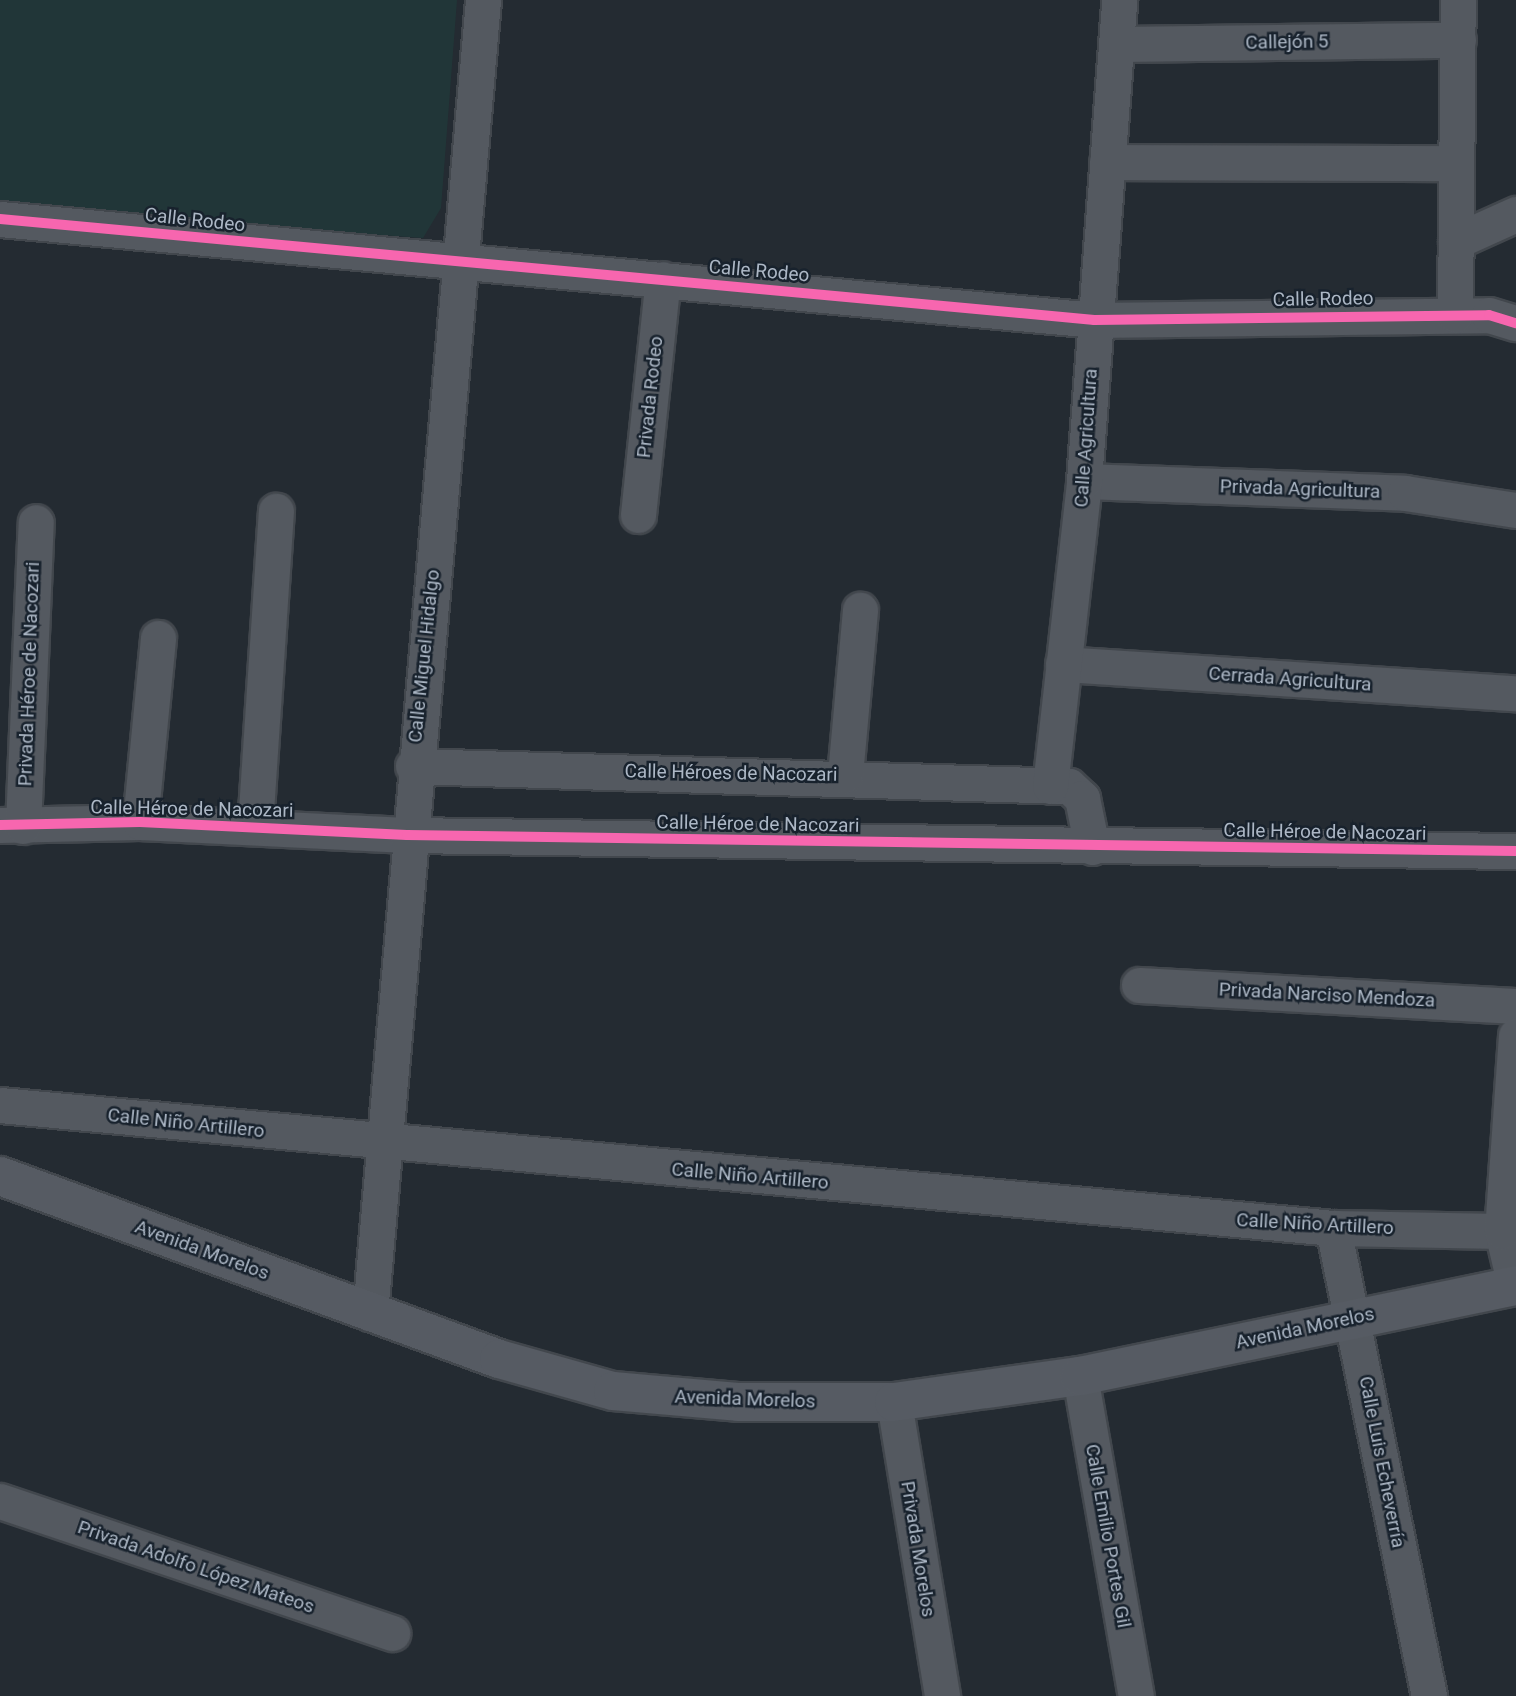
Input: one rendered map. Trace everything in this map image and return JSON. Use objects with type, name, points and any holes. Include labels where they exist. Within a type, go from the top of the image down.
[{"type":"main road","name":"Avenida Morelos","points":[[0,1176],[370,1312],[613,1391],[737,1402],[894,1402],[1080,1376],[1516,1286]]},
{"type":"street","name":"Calle Miguel Hidalgo","points":[[370,1312],[407,835],[463,264],[483,0]]},
{"type":"street","name":"Calle Agricultura","points":[[1050,786],[1084,481],[1119,0]]},
{"type":"street","points":[[1455,315],[1458,0]]},
{"type":"street","name":"Callejón 5","points":[[1116,44],[1458,40]]},
{"type":"street","points":[[1107,162],[1456,163]]},
{"type":"street","points":[[1456,241],[1516,214]]},
{"type":"street","name":"Calle Rodeo","points":[[0,219],[463,264],[663,279],[1094,320],[1455,315],[1516,323]]},
{"type":"street","name":"Privada Rodeo","points":[[638,515],[663,279]]},
{"type":"street","name":"Privada Agricultura","points":[[1084,481],[1405,493],[1516,510]]},
{"type":"street","points":[[255,826],[276,510]]},
{"type":"street","name":"Privada Héroe de Nacozari","points":[[11,825],[36,522]]},
{"type":"street","points":[[845,775],[860,610]]},
{"type":"street","points":[[140,822],[158,638]]},
{"type":"street","name":"Cerrada Agricultura","points":[[1063,664],[1516,693]]},
{"type":"street","name":"Calle Héroes de Nacozari","points":[[413,766],[845,775],[1050,786]]},
{"type":"street","points":[[1050,786],[1078,790],[1091,847]]},
{"type":"street","name":"Calle Héroe de Nacozari","points":[[11,825],[140,822],[407,835],[1091,847],[1516,851]]},
{"type":"street","name":"Privada Narciso Mendoza","points":[[1139,985],[1516,1006]]},
{"type":"street","points":[[1516,1036],[1502,1231],[1516,1286]]},
{"type":"street","name":"Calle Niño Artillero","points":[[0,1105],[382,1143],[1333,1228],[1502,1231]]},
{"type":"street","name":"Calle Luis Echeverría","points":[[1333,1228],[1429,1696]]},
{"type":"street","name":"Calle Emilio Portes Gil","points":[[1080,1376],[1136,1696]]},
{"type":"street","name":"Privada Morelos","points":[[894,1402],[943,1696]]},
{"type":"street","name":"Privada Adolfo López Mateos","points":[[0,1501],[392,1633]]},
{"type":"green space","points":[[0,0],[457,0],[441,208],[423,238],[0,208]]},
{"type":"cycle path","points":[[0,219],[1094,320],[1489,315],[1516,323]]},
{"type":"cycle path","points":[[0,825],[140,822],[407,835],[1516,851]]}]
